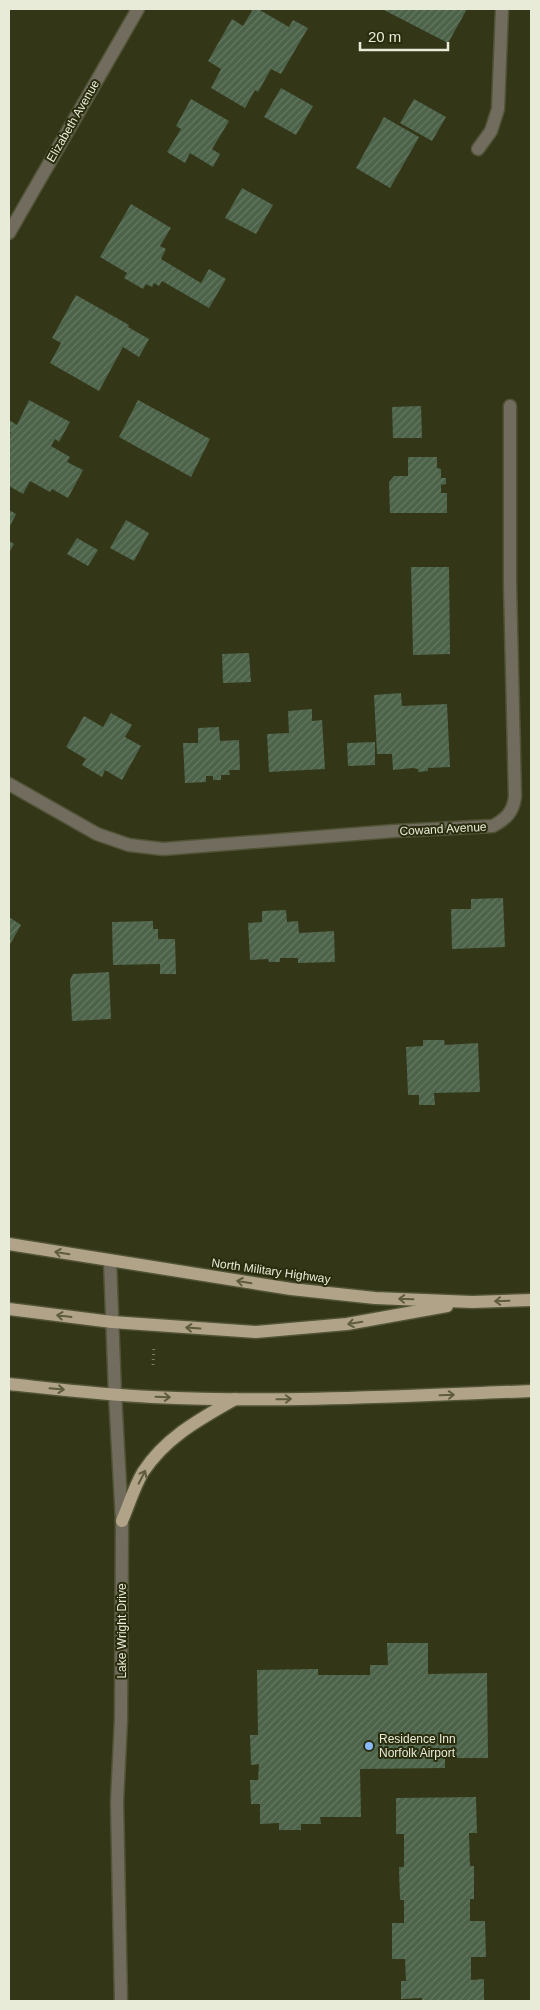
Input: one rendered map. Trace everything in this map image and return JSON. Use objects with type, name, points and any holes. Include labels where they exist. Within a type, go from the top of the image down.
[{"type":"main road","name":"North Military Highway","points":[[9,1244],[291,1290],[375,1298],[472,1302],[531,1300]]},
{"type":"main road","points":[[9,1309],[112,1322],[256,1332],[348,1324],[472,1302]]},
{"type":"main road","points":[[9,1384],[151,1397],[235,1399],[399,1397],[531,1391]]},
{"type":"main road","points":[[122,1521],[142,1473],[161,1448],[192,1423],[235,1399]]},
{"type":"street","name":"Elizabeth Avenue","points":[[9,233],[138,9]]},
{"type":"street","points":[[478,149],[491,130],[498,108],[502,9]]},
{"type":"street","name":"Cowand Avenue","points":[[9,784],[97,834],[129,845],[163,849],[394,831],[494,826],[506,819],[514,806],[516,797],[510,584],[510,406]]},
{"type":"street","name":"Lake Wright Drive","points":[[110,1261],[122,1521],[122,1719],[117,1802],[122,2001]]},
{"type":"path","points":[[154,1343],[154,1365]]},
{"type":"building","points":[[253,9],[258,9],[289,27],[293,20],[308,28],[281,74],[271,69],[258,92],[255,90],[245,108],[211,88],[221,69],[208,61],[232,19],[243,26]]},
{"type":"building","points":[[382,9],[467,9],[448,43]]},
{"type":"building","points":[[281,88],[313,106],[296,135],[264,117]]},
{"type":"building","points":[[191,99],[229,121],[212,149],[220,154],[213,167],[190,153],[185,163],[167,152],[181,129],[176,126]]},
{"type":"building","points":[[414,99],[446,117],[432,141],[400,123]]},
{"type":"building","points":[[384,117],[419,137],[390,188],[356,168]]},
{"type":"building","points":[[242,188],[273,205],[256,234],[225,218]]},
{"type":"building","points":[[131,204],[171,228],[160,246],[166,249],[161,259],[201,283],[209,269],[226,279],[209,308],[162,281],[159,286],[154,283],[152,287],[146,284],[143,289],[124,278],[127,273],[100,257]]},
{"type":"building","points":[[76,295],[129,325],[128,327],[149,339],[139,357],[123,347],[99,391],[50,363],[61,343],[52,338]]},
{"type":"building","points":[[29,400],[70,422],[59,442],[55,439],[51,446],[70,457],[67,462],[83,470],[68,498],[52,489],[50,492],[30,481],[23,494],[9,486],[9,436],[11,432],[9,431],[9,420],[17,425]]},
{"type":"building","points":[[138,400],[210,439],[191,477],[119,437]]},
{"type":"building","points":[[421,406],[422,438],[393,438],[392,407]]},
{"type":"building","points":[[408,457],[437,457],[437,468],[441,469],[441,478],[446,478],[446,484],[441,485],[441,493],[447,493],[447,513],[390,513],[389,482],[394,476],[408,476]]},
{"type":"building","points":[[9,510],[16,514],[9,528]]},
{"type":"building","points":[[126,520],[149,533],[134,561],[110,548]]},
{"type":"building","points":[[77,538],[98,550],[88,566],[67,554]]},
{"type":"building","points":[[9,541],[14,544],[9,553]]},
{"type":"building","points":[[411,567],[449,567],[450,654],[413,655]]},
{"type":"building","points":[[249,653],[251,682],[223,683],[222,654]]},
{"type":"building","points":[[401,693],[402,706],[447,704],[450,767],[428,768],[428,771],[418,772],[418,769],[413,768],[393,770],[392,754],[377,754],[374,695]]},
{"type":"building","points":[[312,709],[312,721],[322,720],[325,769],[269,772],[267,734],[289,733],[288,711]]},
{"type":"building","points":[[111,713],[132,725],[125,737],[141,746],[122,780],[105,770],[102,777],[82,765],[86,759],[66,747],[84,716],[103,727]]},
{"type":"building","points":[[219,727],[220,741],[239,740],[240,770],[229,770],[230,775],[221,775],[221,780],[213,780],[213,776],[206,776],[206,782],[185,783],[183,743],[198,743],[198,728]]},
{"type":"building","points":[[375,742],[375,765],[348,766],[347,743]]},
{"type":"building","points":[[503,898],[505,947],[452,949],[451,909],[471,909],[471,899]]},
{"type":"building","points":[[286,910],[287,922],[298,921],[299,933],[334,931],[335,962],[298,963],[298,958],[280,958],[280,962],[269,962],[268,959],[250,960],[248,923],[262,922],[262,911]]},
{"type":"building","points":[[9,917],[21,925],[9,946]]},
{"type":"building","points":[[153,921],[153,929],[158,929],[158,939],[175,939],[176,974],[160,974],[160,964],[113,965],[112,922]]},
{"type":"building","points":[[109,972],[111,1019],[72,1021],[70,980],[73,974]]},
{"type":"building","points":[[423,1040],[444,1040],[445,1045],[478,1043],[480,1092],[434,1093],[435,1105],[419,1105],[419,1095],[408,1095],[406,1047],[423,1046]]},
{"type":"building","name":"Residence Inn Norfolk Airport","points":[[387,1643],[428,1643],[428,1674],[487,1673],[488,1758],[445,1758],[445,1768],[360,1769],[361,1817],[320,1817],[321,1824],[301,1824],[301,1830],[279,1830],[279,1823],[260,1824],[260,1804],[251,1804],[250,1780],[258,1780],[259,1764],[251,1765],[250,1735],[258,1735],[257,1670],[318,1669],[318,1675],[370,1675],[370,1665],[388,1665]]},
{"type":"building","points":[[476,1797],[477,1833],[469,1833],[470,1866],[474,1866],[474,1899],[470,1899],[470,1921],[485,1921],[486,1957],[471,1957],[471,1980],[484,1979],[484,2001],[422,2001],[422,1998],[401,1999],[401,1981],[406,1981],[405,1959],[392,1959],[392,1923],[404,1923],[404,1900],[400,1900],[399,1867],[404,1867],[404,1834],[396,1834],[396,1798]]},
{"type":"place","name":"Residence Inn Norfolk Airport","points":[[369,1746]]}]
